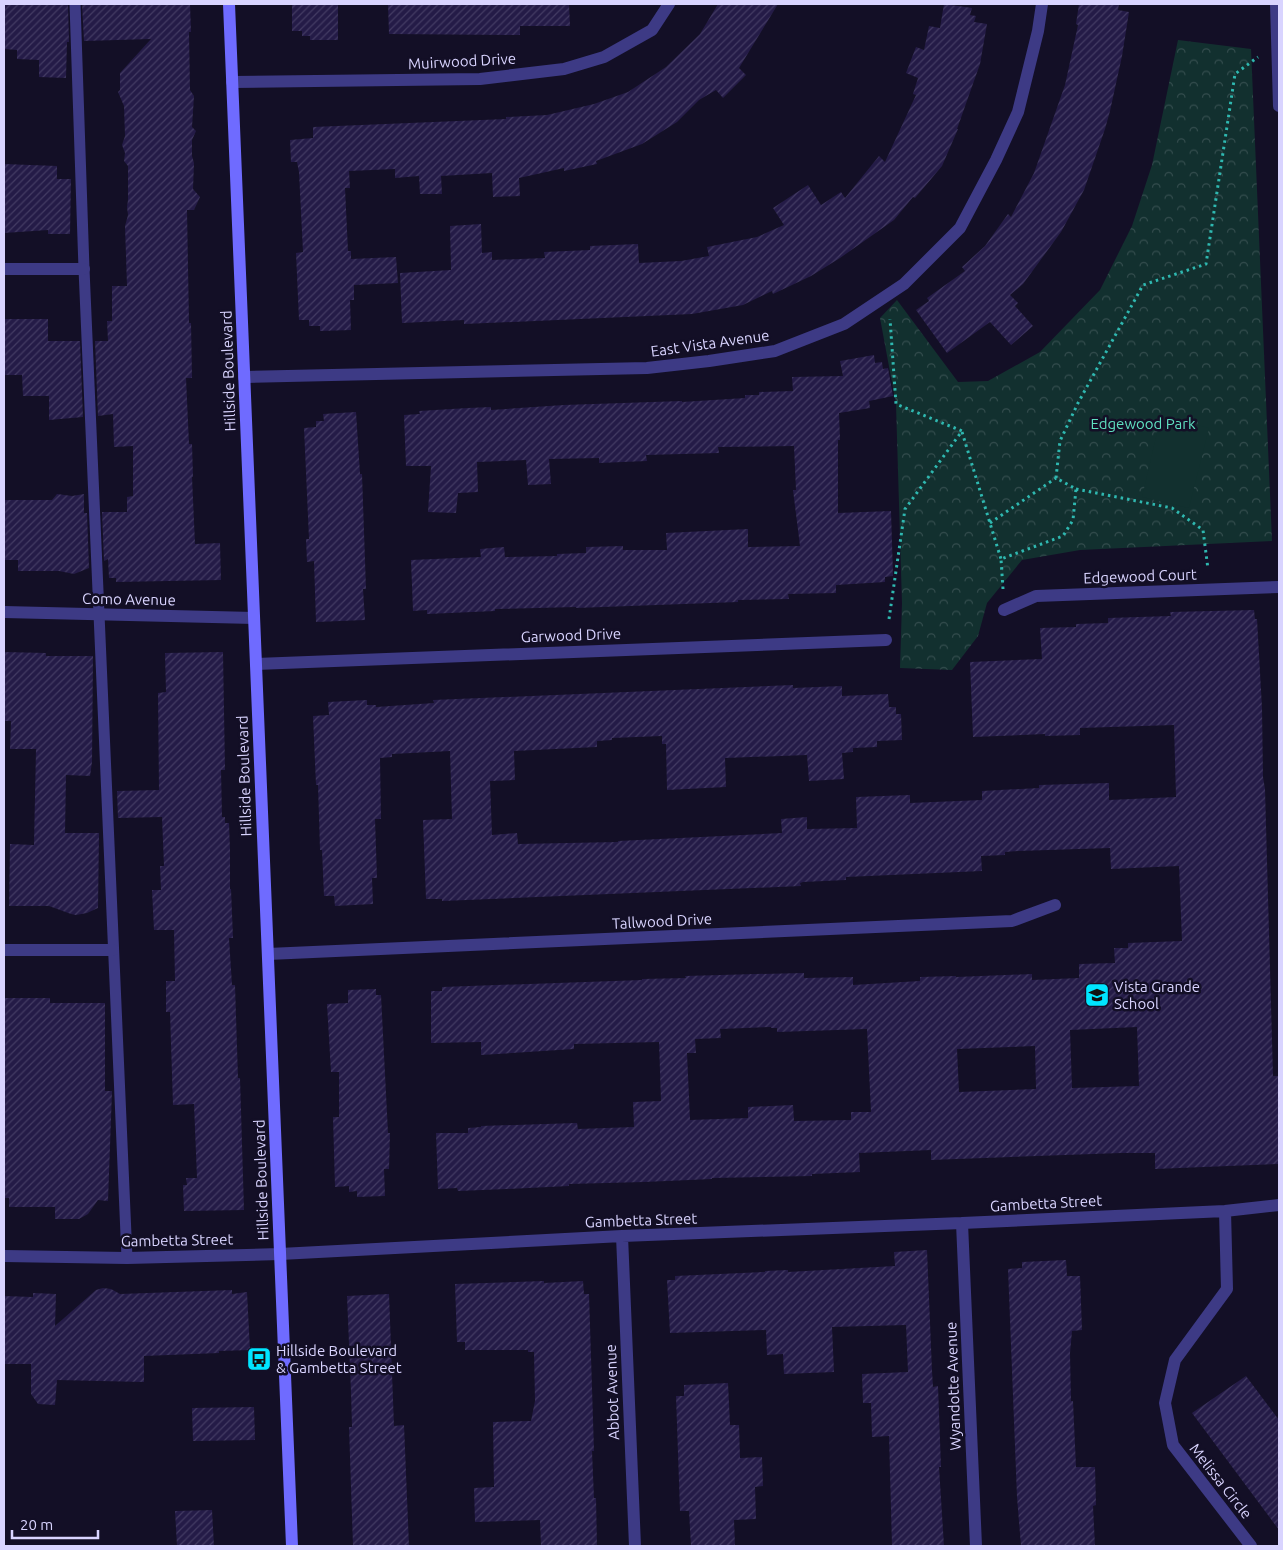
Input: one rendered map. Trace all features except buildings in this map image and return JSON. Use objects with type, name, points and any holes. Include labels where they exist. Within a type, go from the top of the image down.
[{"type":"main road","name":"Hillside Boulevard","points":[[229,4],[292,1546]]},
{"type":"street","name":"Muirwood Drive","points":[[232,82],[480,79],[564,69],[604,56],[652,30],[669,4]]},
{"type":"street","name":"East Vista Avenue","points":[[244,377],[647,368],[709,362],[775,352],[844,324],[904,284],[960,228],[996,160],[1018,112],[1038,31],[1042,4]]},
{"type":"street","points":[[1276,4],[1279,106]]},
{"type":"street","points":[[4,268],[84,269]]},
{"type":"street","name":"Edgewood Court","points":[[1004,610],[1036,596],[1279,587]]},
{"type":"street","name":"Como Avenue","points":[[4,612],[254,618]]},
{"type":"street","name":"Garwood Drive","points":[[256,664],[886,640]]},
{"type":"street","name":"Tallwood Drive","points":[[268,954],[1012,921],[1055,905]]},
{"type":"street","points":[[4,950],[113,950]]},
{"type":"street","name":"Gambetta Street","points":[[4,1256],[126,1258],[280,1254],[622,1236],[1225,1211],[1279,1205]]},
{"type":"street","name":"Melissa Circle","points":[[1225,1211],[1227,1289],[1175,1360],[1165,1403],[1173,1445],[1251,1546]]},
{"type":"street","name":"Wyandotte Avenue","points":[[962,1223],[976,1546]]},
{"type":"street","name":"Abbot Avenue","points":[[622,1236],[635,1546]]},
{"type":"lane","points":[[75,4],[84,269],[126,1258]]},
{"type":"path","points":[[990,523],[1056,478],[1060,441],[1078,403],[1143,285],[1206,264],[1234,74],[1277,43]]},
{"type":"path","points":[[889,294],[896,404],[962,431]]},
{"type":"path","points":[[962,431],[1001,559],[1004,610]]},
{"type":"path","points":[[886,640],[905,509],[962,431]]},
{"type":"path","points":[[1056,478],[1076,489],[1172,508],[1203,530],[1211,591]]},
{"type":"path","points":[[1001,559],[1063,536],[1073,520],[1076,489]]},
{"type":"green space","name":"Edgewood Park","points":[[1178,40],[1251,49],[1272,541],[1080,550],[1022,560],[987,603],[978,636],[952,670],[900,668],[902,603],[896,404],[880,318],[897,300],[958,382],[988,381],[1040,352],[1100,290],[1132,226],[1152,165]]},
{"type":"green space","points":[[1161,416],[1209,428],[1189,508],[1142,497]]},
{"type":"place","name":"Vista Grande School","points":[[1097,995]]},
{"type":"place","name":"Hillside Boulevard & Gambetta Street","points":[[259,1359]]}]
